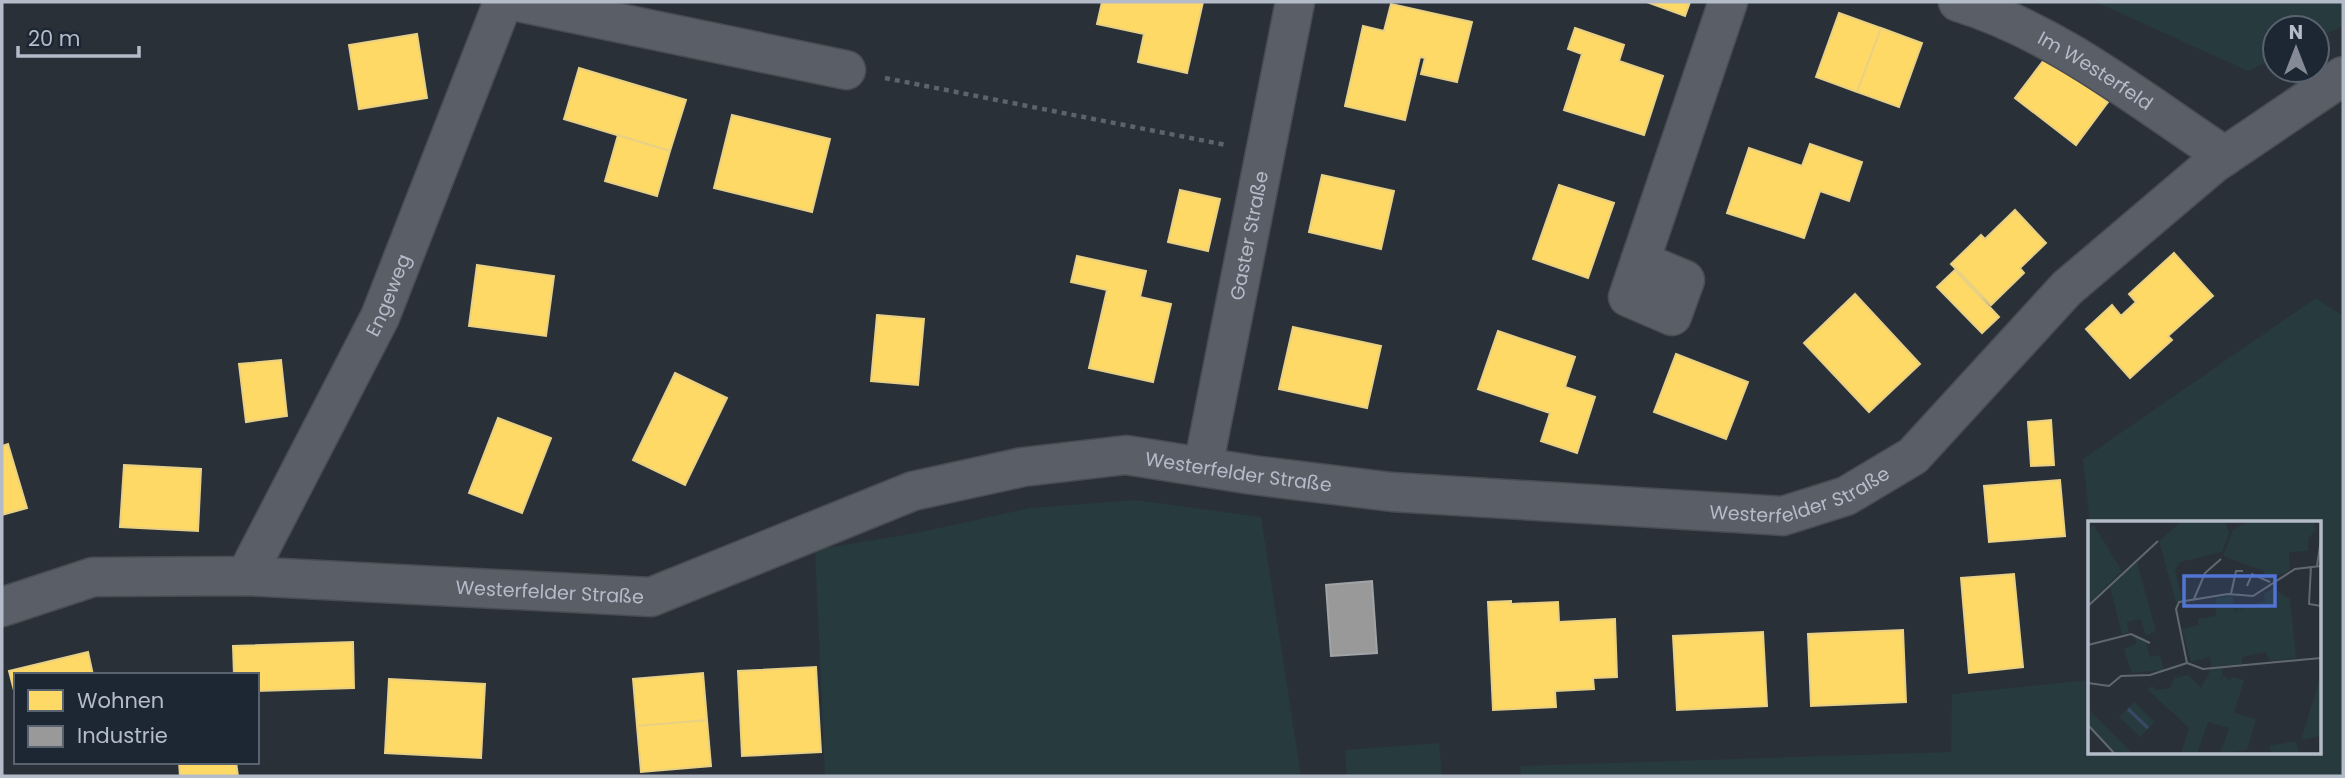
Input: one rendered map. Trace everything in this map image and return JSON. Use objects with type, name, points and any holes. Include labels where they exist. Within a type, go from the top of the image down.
[{"type":"street","name":"Engeweg","points":[[246,576],[380,317],[503,2]]},
{"type":"street","points":[[518,2],[846,70]]},
{"type":"street","name":"Gaster Straße","points":[[1203,467],[1295,2]]},
{"type":"street","points":[[1640,261],[1728,2]]},
{"type":"street","name":"Im Westerfeld","points":[[1958,2],[1987,11],[2056,45],[2225,156]]},
{"type":"street","name":"Westerfelder Straße","points":[[2,607],[93,577],[246,576],[651,597],[913,491],[1023,467],[1126,455],[1392,492],[1783,516],[1846,496],[1913,456],[2067,288],[2225,156],[2343,76]]},
{"type":"path","points":[[846,70],[1265,152]]},
{"type":"green space","points":[[2096,2],[2343,2],[2343,26],[2331,32],[2331,14],[2261,14],[2261,65],[2248,71]]},
{"type":"green space","points":[[2316,298],[2343,316],[2343,776],[1521,776],[1520,766],[1951,752],[1952,694],[2088,680],[2088,754],[2320,754],[2320,521],[2090,521],[2083,459]]},
{"type":"green space","points":[[1135,500],[1261,517],[1301,776],[825,776],[815,550],[916,533],[1031,508]]},
{"type":"green space","points":[[1439,743],[1442,776],[1347,776],[1345,750]]},
{"type":"building: Wohnen","points":[[1102,2],[1203,2],[1187,73],[1138,62],[1144,34],[1097,24]]},
{"type":"building: Wohnen","points":[[1647,2],[1690,2],[1685,16]]},
{"type":"building: Wohnen","points":[[1391,4],[1472,22],[1457,82],[1421,74],[1425,58],[1420,57],[1405,120],[1345,106],[1363,26],[1384,31]]},
{"type":"building: Wohnen","points":[[1839,13],[1881,28],[1857,92],[1816,77]]},
{"type":"building: Wohnen","points":[[1575,28],[1624,45],[1619,61],[1663,76],[1644,135],[1564,110],[1582,54],[1568,49]]},
{"type":"building: Wohnen","points":[[1881,28],[1922,43],[1899,107],[1857,92]]},
{"type":"building: Wohnen","points":[[417,34],[427,98],[359,109],[349,45]]},
{"type":"building: Wohnen","points":[[2047,56],[2108,102],[2076,145],[2015,98]]},
{"type":"building: Wohnen","points":[[579,68],[686,100],[670,151],[564,119]]},
{"type":"building: Wohnen","points":[[732,115],[830,139],[812,212],[714,188]]},
{"type":"building: Wohnen","points":[[618,135],[670,151],[657,196],[605,181]]},
{"type":"building: Wohnen","points":[[1810,144],[1862,162],[1849,201],[1820,191],[1804,238],[1727,213],[1749,148],[1802,166]]},
{"type":"building: Wohnen","points":[[1322,175],[1394,191],[1381,249],[1309,232]]},
{"type":"building: Wohnen","points":[[1559,185],[1614,203],[1588,278],[1533,259]]},
{"type":"building: Wohnen","points":[[1180,190],[1220,199],[1208,251],[1168,242]]},
{"type":"building: Wohnen","points":[[2015,210],[2046,243],[2020,268],[2024,273],[1991,305],[1951,264],[1981,235],[1985,239]]},
{"type":"building: Wohnen","points":[[2174,253],[2213,296],[2168,336],[2172,340],[2130,378],[2086,329],[2112,305],[2121,316],[2136,302],[2129,294]]},
{"type":"building: Wohnen","points":[[1077,256],[1146,271],[1140,297],[1171,304],[1153,382],[1089,368],[1107,290],[1071,282]]},
{"type":"building: Wohnen","points":[[477,265],[554,276],[546,336],[469,326]]},
{"type":"building: Wohnen","points":[[1955,270],[1999,317],[1982,333],[1937,287]]},
{"type":"building: Wohnen","points":[[1855,294],[1920,364],[1869,412],[1804,343]]},
{"type":"building: Wohnen","points":[[877,315],[924,319],[918,385],[871,381]]},
{"type":"building: Wohnen","points":[[1293,327],[1381,346],[1367,408],[1279,389]]},
{"type":"building: Wohnen","points":[[1498,331],[1575,357],[1565,387],[1595,397],[1577,453],[1541,441],[1550,413],[1478,389]]},
{"type":"building: Wohnen","points":[[1676,354],[1748,382],[1726,439],[1654,412]]},
{"type":"building: Wohnen","points":[[281,360],[287,416],[246,422],[239,364]]},
{"type":"building: Wohnen","points":[[675,373],[727,398],[685,485],[633,460]]},
{"type":"building: Wohnen","points":[[498,418],[551,438],[522,513],[469,493]]},
{"type":"building: Wohnen","points":[[2051,420],[2054,465],[2031,466],[2028,422]]},
{"type":"building: Wohnen","points":[[8,444],[27,508],[2,515],[2,446]]},
{"type":"building: Wohnen","points":[[124,465],[201,469],[198,531],[120,527]]},
{"type":"building: Wohnen","points":[[2060,480],[2065,536],[1989,542],[1984,486]]},
{"type":"building: Wohnen","points":[[2014,574],[2023,667],[1969,673],[1961,578]]},
{"type":"building: Wohnen","points":[[1511,601],[1511,604],[1558,602],[1559,622],[1615,619],[1617,677],[1593,678],[1594,689],[1555,691],[1556,707],[1493,710],[1488,602]]},
{"type":"building: Wohnen","points":[[1903,630],[1906,702],[1811,706],[1808,634]]},
{"type":"building: Wohnen","points":[[1763,632],[1767,706],[1677,710],[1673,636]]},
{"type":"building: Wohnen","points":[[353,642],[354,688],[259,691],[259,673],[234,673],[233,646]]},
{"type":"building: Wohnen","points":[[88,652],[93,673],[14,673],[14,690],[9,671]]},
{"type":"building: Wohnen","points":[[816,667],[821,752],[742,756],[738,671]]},
{"type":"building: Wohnen","points":[[703,673],[707,720],[637,726],[633,679]]},
{"type":"building: Wohnen","points":[[389,679],[485,684],[481,758],[385,753]]},
{"type":"building: Wohnen","points":[[707,720],[711,766],[641,772],[637,726]]},
{"type":"building: Wohnen","points":[[179,764],[236,764],[238,776],[180,776]]},
{"type":"building: Industrie","points":[[1372,581],[1377,653],[1331,656],[1326,585]]}]
